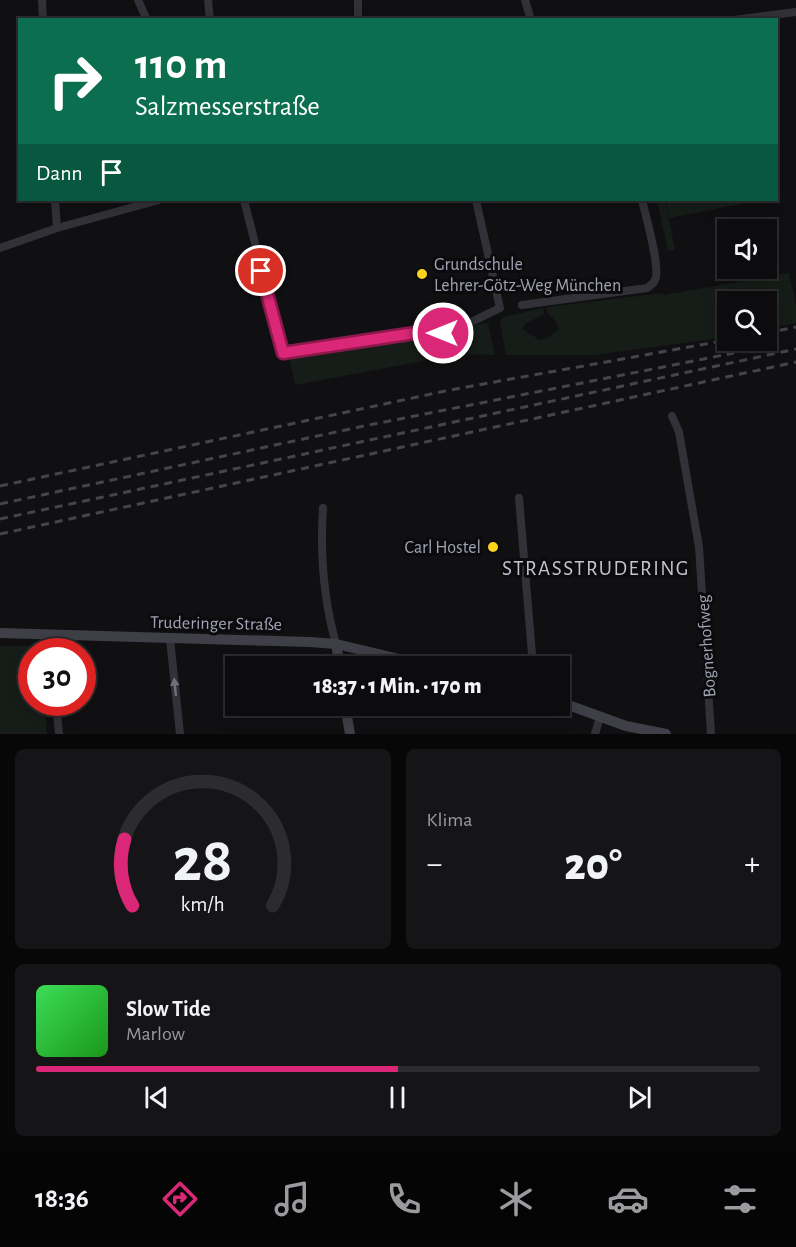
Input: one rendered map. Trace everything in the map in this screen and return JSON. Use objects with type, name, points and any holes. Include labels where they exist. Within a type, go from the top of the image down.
[{"type":"street","points":[[42,0],[43,18]]},
{"type":"street","points":[[138,0],[146,18]]},
{"type":"street","points":[[208,0],[210,18]]},
{"type":"street","points":[[525,0],[530,18]]},
{"type":"street","points":[[358,2],[358,18]]},
{"type":"street","points":[[358,2],[365,18]]},
{"type":"street","points":[[750,18],[796,12]]},
{"type":"street","points":[[55,201],[57,228]]},
{"type":"street","points":[[0,248],[57,228],[155,201]]},
{"type":"street","points":[[244,201],[283,353],[415,333],[425,335],[443,333],[500,308],[476,201]]},
{"type":"street","points":[[522,305],[647,288],[653,283],[656,276],[654,259],[642,201]]},
{"type":"street","name":"Bognerhofweg","points":[[672,417],[679,432],[699,547],[711,734]]},
{"type":"street","points":[[519,498],[531,656]]},
{"type":"street","points":[[323,508],[320,545],[330,625],[338,656]]},
{"type":"street","name":"Truderinger Straße","points":[[0,633],[170,639],[261,639],[336,644],[387,656]]},
{"type":"street","points":[[52,634],[52,638]]},
{"type":"street","points":[[170,639],[180,734]]},
{"type":"street","points":[[570,706],[641,730],[666,734]]},
{"type":"street","points":[[57,716],[59,734]]},
{"type":"street","points":[[347,716],[350,734]]},
{"type":"street","points":[[595,734],[600,717]]},
{"type":"shaded area","points":[[657,201],[665,201],[675,250],[668,251]]},
{"type":"shaded area","points":[[666,201],[756,201],[669,218]]},
{"type":"shaded area","points":[[789,273],[796,305],[796,323],[777,327],[777,291],[717,291],[717,338],[594,355],[506,355],[500,321],[504,317],[543,308],[544,314],[525,324],[522,329],[540,340],[548,338],[559,329],[557,323],[547,312],[547,307],[663,293],[664,295],[755,279],[777,279],[777,275]]},
{"type":"shaded area","points":[[488,323],[495,355],[460,354],[295,385],[289,357],[292,354],[416,337],[416,340],[436,338]]},
{"type":"shaded area","points":[[0,646],[18,646],[18,716],[45,716],[47,734],[0,734]]},
{"type":"railway","points":[[777,331],[796,327]]},
{"type":"railway","points":[[0,486],[450,390],[717,342]]},
{"type":"railway","points":[[0,519],[796,349]]},
{"type":"railway","points":[[0,504],[364,426],[734,353]]},
{"type":"railway","points":[[0,534],[796,362]]},
{"type":"place","name":"Grundschule Lehrer-Götz-Weg München","points":[[422,274]]},
{"type":"place","name":"Carl Hostel","points":[[493,547]]},
{"type":"district","name":"STRASSTRUDERING","points":[[596,568]]},
{"type":"route","points":[[261,271],[283,353],[415,333],[425,335],[443,333]]}]
